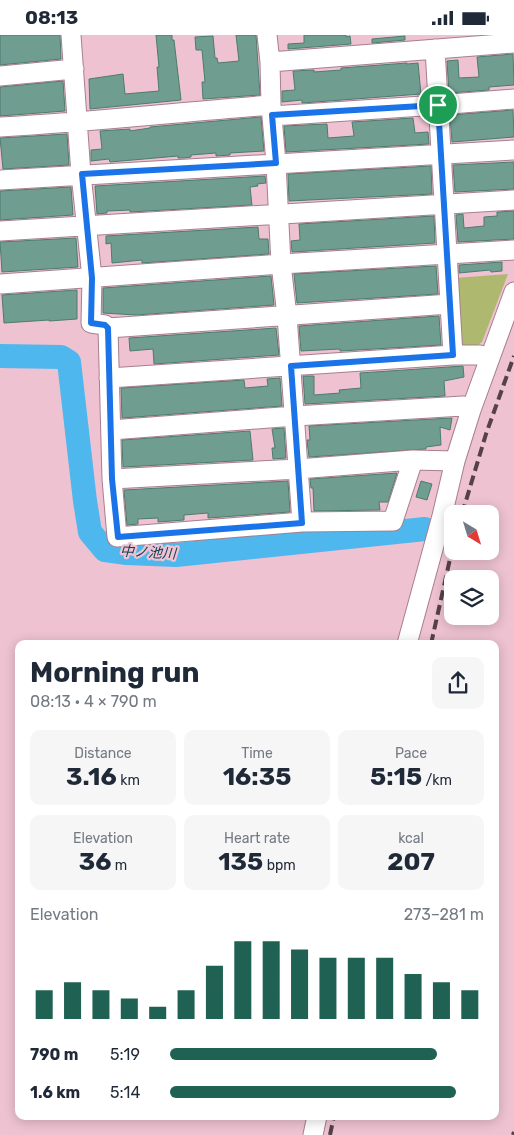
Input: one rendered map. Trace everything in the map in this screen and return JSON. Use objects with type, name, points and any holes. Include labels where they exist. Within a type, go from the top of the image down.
[{"type":"street","points":[[72,35],[92,278],[91,323],[105,325],[108,328],[450,305]]},
{"type":"street","points":[[268,35],[281,264],[287,316],[302,523]]},
{"type":"street","points":[[270,63],[514,43]]},
{"type":"street","points":[[434,49],[453,355]]},
{"type":"street","points":[[0,76],[74,69]]},
{"type":"street","points":[[0,127],[78,123],[190,111],[438,105],[514,99]]},
{"type":"street","points":[[0,180],[514,151]]},
{"type":"street","points":[[0,231],[514,200]]},
{"type":"street","points":[[0,284],[514,250]]},
{"type":"street","points":[[408,640],[455,461],[489,357],[514,292]]},
{"type":"street","points":[[108,328],[112,479],[118,537],[302,523],[393,521],[413,460]]},
{"type":"street","points":[[109,378],[453,355],[489,357]]},
{"type":"street","points":[[111,430],[295,416],[463,407],[471,410]]},
{"type":"street","points":[[112,479],[298,469],[413,460],[455,461]]},
{"type":"street","points":[[313,1135],[316,1120]]},
{"type":"green space","points":[[508,274],[482,342],[474,348],[461,348],[455,278]]},
{"type":"building","points":[[0,35],[60,35],[61,59],[0,65]]},
{"type":"building","points":[[156,35],[172,35],[172,40],[174,40],[181,100],[90,109],[89,79],[123,74],[125,94],[159,91]]},
{"type":"building","points":[[236,35],[256,35],[260,95],[203,99],[202,82],[205,82],[202,50],[196,50],[195,37],[213,36],[215,58],[217,58],[218,63],[239,61]]},
{"type":"building","points":[[304,35],[346,35],[346,37],[350,36],[351,44],[288,49],[288,44],[304,43]]},
{"type":"building","points":[[405,36],[405,40],[372,43],[372,39]]},
{"type":"building","points":[[513,54],[514,85],[489,87],[489,90],[449,93],[447,61],[458,60],[459,78],[479,77],[477,57]]},
{"type":"building","points":[[418,63],[421,94],[302,103],[302,100],[282,102],[282,91],[295,90],[293,71],[314,70],[314,72]]},
{"type":"building","points":[[63,81],[65,111],[0,116],[0,87]]},
{"type":"building","points":[[513,110],[514,137],[452,142],[450,115]]},
{"type":"building","points":[[261,117],[264,151],[230,153],[230,155],[216,156],[216,153],[191,155],[191,157],[184,158],[178,158],[178,156],[110,162],[109,159],[91,161],[91,150],[102,149],[100,131],[130,129],[130,131],[150,127]]},
{"type":"building","points":[[413,118],[415,133],[428,132],[429,144],[286,152],[284,126],[327,124],[328,138],[354,136],[352,122]]},
{"type":"building","points":[[67,134],[69,165],[3,169],[0,138]]},
{"type":"building","points":[[514,162],[514,189],[455,192],[453,165]]},
{"type":"building","points":[[431,166],[432,194],[289,201],[288,174]]},
{"type":"building","points":[[265,176],[266,183],[250,187],[252,205],[130,212],[130,210],[107,211],[107,213],[97,214],[95,186]]},
{"type":"building","points":[[71,187],[73,215],[0,220],[0,191]]},
{"type":"building","points":[[514,211],[514,239],[458,242],[456,215],[463,214],[464,228],[484,226],[484,217],[497,216],[497,212]]},
{"type":"building","points":[[434,216],[435,243],[292,252],[291,241],[300,240],[299,224]]},
{"type":"building","points":[[258,227],[259,239],[268,239],[269,254],[142,263],[142,260],[112,263],[111,243],[106,244],[106,236]]},
{"type":"building","points":[[76,238],[78,267],[2,272],[0,242]]},
{"type":"building","points":[[502,262],[502,271],[491,272],[490,270],[459,273],[459,265]]},
{"type":"building","points":[[436,266],[438,294],[297,303],[294,274]]},
{"type":"building","points":[[271,276],[274,305],[136,315],[103,313],[103,288]]},
{"type":"building","points":[[77,290],[77,319],[4,323],[2,295]]},
{"type":"building","points":[[439,316],[441,345],[340,351],[340,349],[301,351],[299,326]]},
{"type":"building","points":[[276,328],[279,355],[154,364],[153,349],[130,351],[129,338]]},
{"type":"building","points":[[463,366],[464,377],[444,381],[445,396],[305,404],[303,376],[314,376],[314,395],[340,393],[339,390],[361,388],[360,373]]},
{"type":"building","points":[[280,378],[282,406],[122,418],[121,388],[244,380],[245,388],[268,386],[267,379]]},
{"type":"building","points":[[452,418],[450,430],[440,427],[441,445],[426,447],[426,449],[309,457],[307,440],[310,440],[309,426]]},
{"type":"building","points":[[284,428],[286,458],[273,459],[272,448],[275,448],[272,429]]},
{"type":"building","points":[[250,431],[253,460],[123,467],[122,440]]},
{"type":"building","points":[[397,473],[388,502],[379,502],[380,510],[314,511],[313,488],[311,488],[310,479]]},
{"type":"building","points":[[288,481],[290,512],[208,518],[208,513],[184,515],[184,520],[158,522],[158,518],[138,519],[138,524],[127,525],[124,490]]},
{"type":"building","points":[[421,481],[432,484],[427,500],[416,497]]},
{"type":"waterway","name":"中ノ池川","points":[[0,356],[61,357],[69,362],[90,532],[105,550],[176,555],[425,529]]},
{"type":"railway","points":[[465,505],[486,434],[514,356]]},
{"type":"railway","points":[[432,640],[450,560]]},
{"type":"railway","points":[[330,1135],[333,1120]]},
{"type":"route","points":[[438,105],[453,355],[291,366],[302,523],[118,537],[112,479],[108,328],[105,325],[91,323],[92,278],[82,174],[276,163],[272,115],[438,105]]}]
